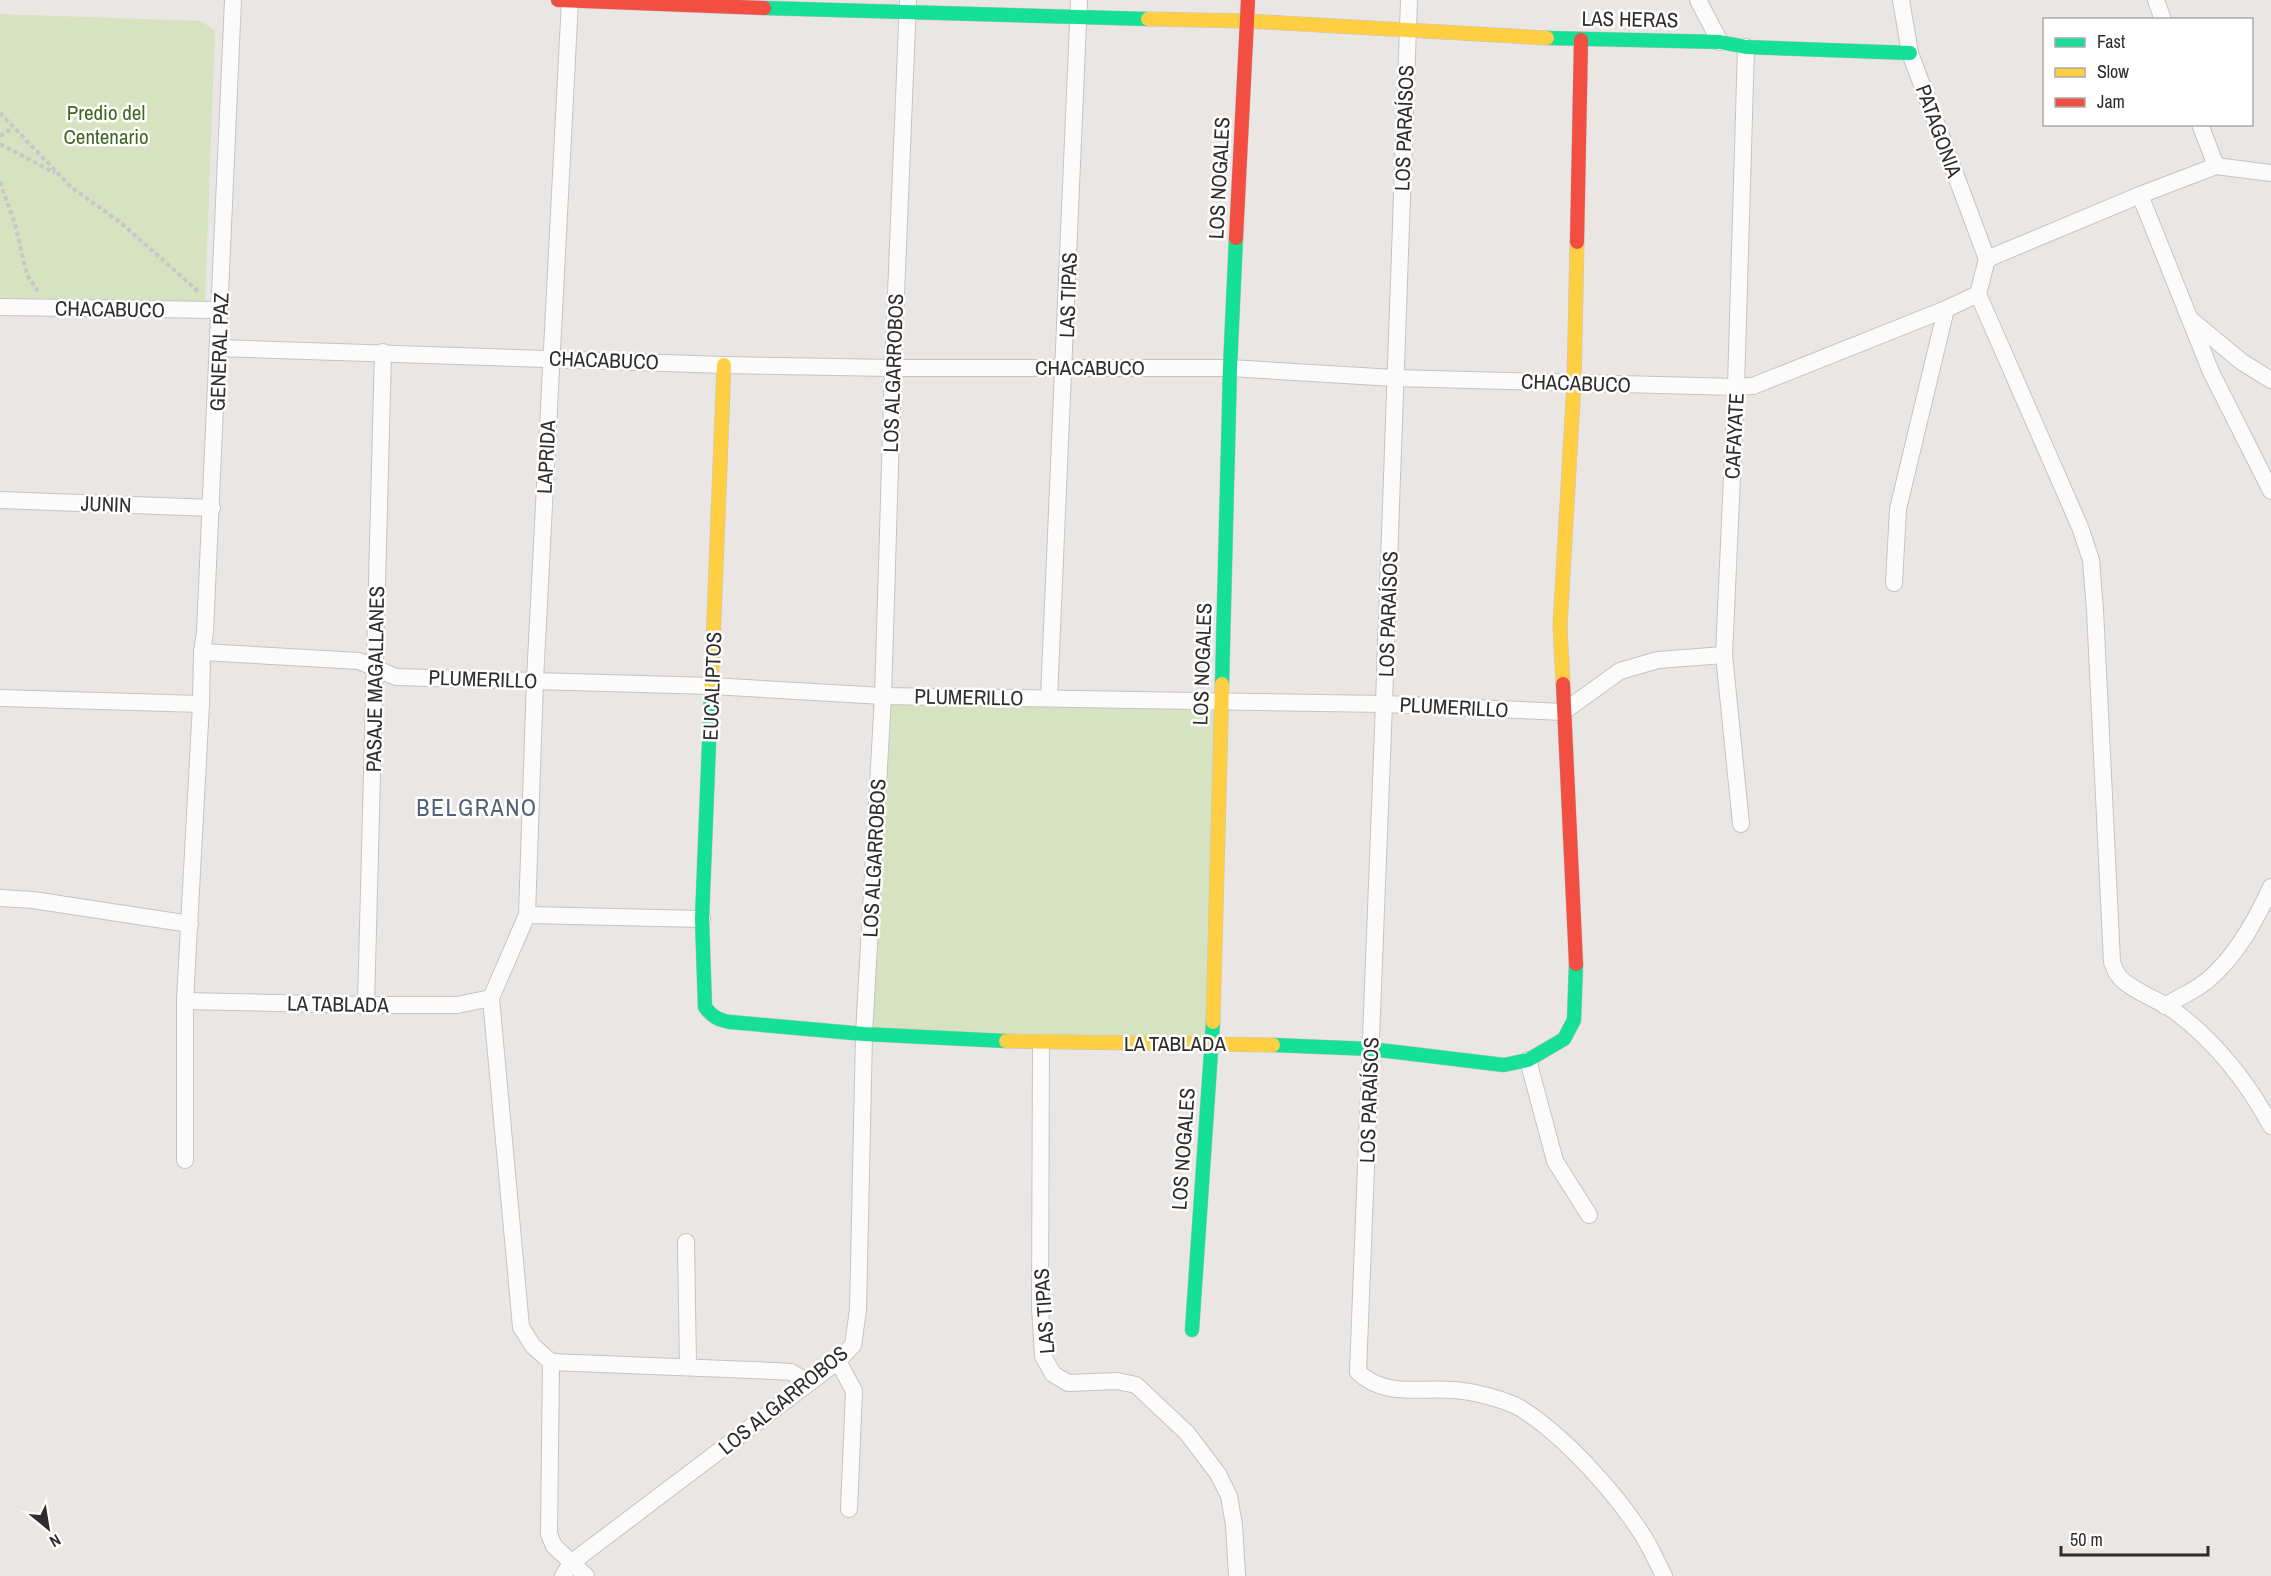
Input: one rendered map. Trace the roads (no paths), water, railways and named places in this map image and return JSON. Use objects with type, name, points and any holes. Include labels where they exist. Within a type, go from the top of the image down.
[{"type":"street","name":"GENERAL PAZ","points":[[185,1160],[185,1001],[202,652],[212,508],[233,0]]},
{"type":"street","name":"LAS HERAS","points":[[558,0],[907,7],[1079,17],[1247,21],[1581,40],[1720,42],[1746,47],[1910,53]]},
{"type":"street","name":"LAPRIDA","points":[[527,915],[535,680],[570,0]]},
{"type":"street","name":"LAS TIPAS","points":[[1049,698],[1079,0]]},
{"type":"street","name":"LOS NOGALES","points":[[1192,1330],[1212,1043],[1230,368],[1248,0]]},
{"type":"street","name":"LOS PARAÍSOS","points":[[1409,0],[1394,378],[1385,704],[1358,1372],[1369,1383],[1386,1388],[1455,1390],[1518,1407],[1560,1438],[1619,1503],[1645,1539],[1664,1576]]},
{"type":"street","points":[[1698,0],[1720,42]]},
{"type":"street","name":"PATAGONIA","points":[[1901,0],[1910,53],[1987,259]]},
{"type":"street","points":[[2156,0],[2162,18]]},
{"type":"street","name":"LOS ALGARROBOS","points":[[567,1569],[838,1361],[853,1345],[858,1310],[864,1034],[883,696],[907,7]]},
{"type":"street","name":"LA TABLADA","points":[[705,1007],[717,1020],[723,1022],[864,1034],[1041,1043],[1212,1043],[1371,1049],[1504,1065],[1528,1060],[1564,1039],[1574,1020],[1576,962],[1560,626],[1574,383],[1581,40]]},
{"type":"street","name":"CAFAYATE","points":[[1741,825],[1724,655],[1736,387],[1746,47]]},
{"type":"street","points":[[2201,126],[2216,166]]},
{"type":"street","points":[[2271,173],[2216,166],[2140,195],[1987,259],[1978,294],[2080,527],[2091,560],[2112,962],[2118,976],[2175,1011],[2208,1041],[2235,1072],[2271,1126]]},
{"type":"street","points":[[2140,195],[2211,372],[2271,491]]},
{"type":"street","name":"CHACABUCO","points":[[219,348],[724,365],[893,368],[1230,368],[1394,378],[1736,387],[1753,386],[1978,294]]},
{"type":"street","name":"CHACABUCO","points":[[0,308],[220,310]]},
{"type":"street","points":[[1894,583],[1898,508],[1946,309]]},
{"type":"street","points":[[2190,319],[2242,362],[2271,380]]},
{"type":"street","name":"PASAJE MAGALLANES","points":[[366,1005],[383,352]]},
{"type":"street","name":"EUCALIPTOS","points":[[705,1007],[702,919],[724,365]]},
{"type":"street","name":"JUNIN","points":[[0,500],[212,508]]},
{"type":"street","name":"PLUMERILLO","points":[[202,652],[359,662],[396,676],[712,686],[883,696],[1222,700],[1563,712]]},
{"type":"street","points":[[1563,712],[1620,671],[1658,660],[1724,655]]},
{"type":"street","points":[[0,698],[201,705]]},
{"type":"street","points":[[2165,1006],[2209,980],[2240,944],[2271,887]]},
{"type":"street","points":[[0,898],[33,900],[190,924]]},
{"type":"street","points":[[702,919],[527,915],[491,998],[521,1327],[533,1346],[551,1362],[791,1372],[809,1383]]},
{"type":"street","name":"LA TABLADA","points":[[185,1001],[457,1005],[491,998]]},
{"type":"street","name":"LAS TIPAS","points":[[1041,1043],[1040,1308],[1043,1356],[1053,1374],[1068,1383],[1117,1381],[1136,1385],[1187,1433],[1218,1474],[1229,1496],[1234,1525],[1237,1576]]},
{"type":"street","points":[[1528,1060],[1555,1161],[1589,1215]]},
{"type":"street","points":[[686,1242],[688,1367]]},
{"type":"street","points":[[838,1361],[854,1391],[849,1509]]},
{"type":"street","points":[[551,1362],[549,1534],[567,1569],[586,1576]]},
{"type":"district","name":"BELGRANO","points":[[477,807]]},
{"type":"park label","name":"Predio del Centenario","points":[[106,124]]}]
